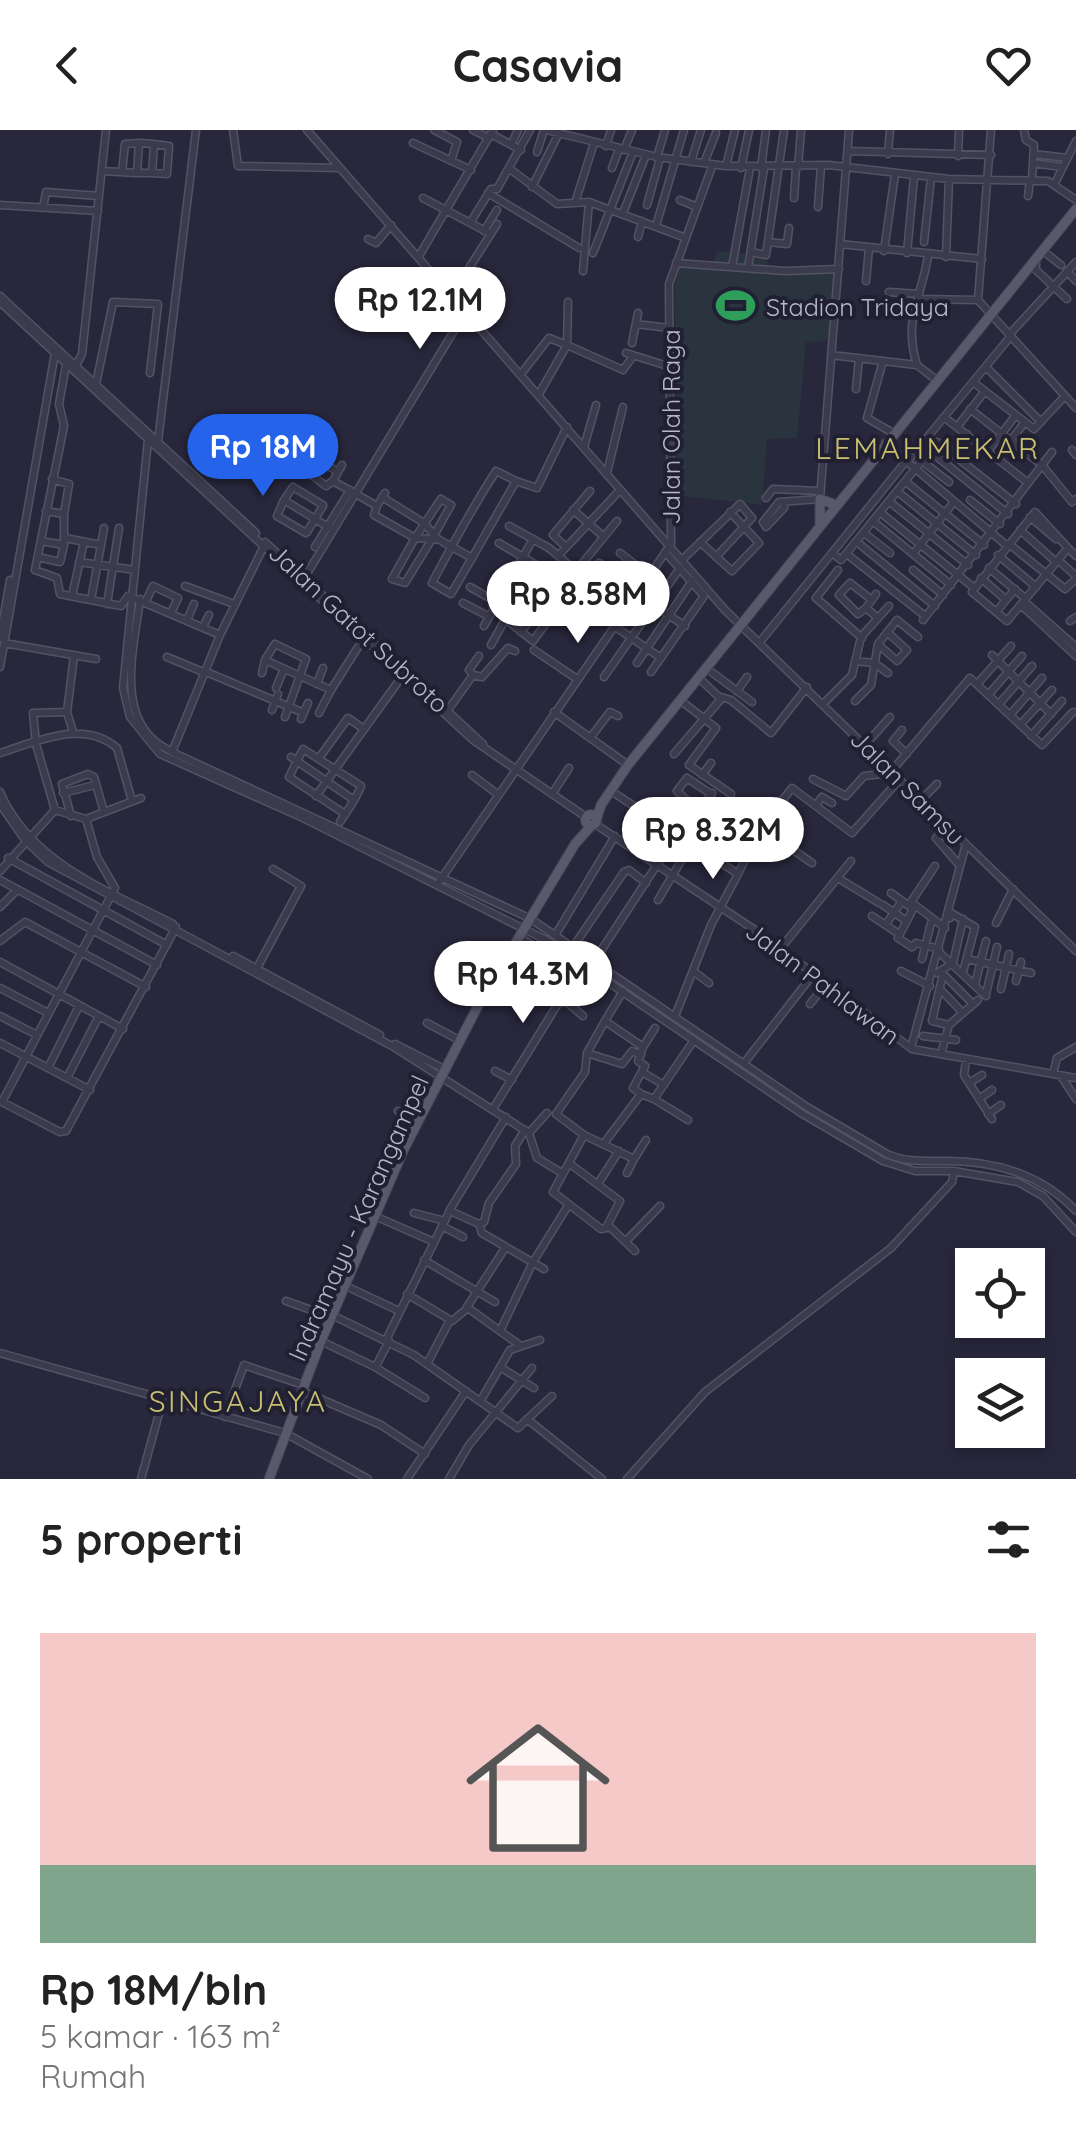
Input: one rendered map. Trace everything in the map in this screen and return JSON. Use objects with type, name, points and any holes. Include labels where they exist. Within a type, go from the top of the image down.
[{"type":"main road","name":"Indramayu - Karangampel","points":[[442,1073],[590,820],[628,764],[1076,208]]},
{"type":"main road","points":[[820,495],[836,505]]},
{"type":"main road","points":[[820,495],[820,526]]},
{"type":"main road","name":"Indramayu - Karangampel","points":[[270,1479],[302,1389],[442,1073],[527,927]]},
{"type":"main road","points":[[376,1217],[442,1073]]},
{"type":"street","points":[[76,366],[82,354],[106,130]]},
{"type":"street","points":[[52,480],[69,484],[56,592],[107,604],[126,604],[196,130]]},
{"type":"street","points":[[233,130],[238,165],[341,168]]},
{"type":"street","points":[[434,130],[457,142],[451,160]]},
{"type":"street","points":[[474,130],[521,150]]},
{"type":"street","points":[[511,145],[518,130]]},
{"type":"street","points":[[470,222],[488,193],[497,189],[530,130]]},
{"type":"street","points":[[537,152],[545,130],[570,133],[590,142],[658,158],[741,168],[821,165],[914,177],[1031,180],[1056,184],[1076,200]]},
{"type":"street","points":[[575,204],[590,130]]},
{"type":"street","points":[[606,146],[611,130]]},
{"type":"street","points":[[594,253],[612,210],[632,130]]},
{"type":"street","points":[[646,204],[665,130]]},
{"type":"street","points":[[656,226],[684,130]]},
{"type":"street","points":[[691,162],[701,130]]},
{"type":"street","points":[[726,166],[735,130]]},
{"type":"street","points":[[741,168],[750,130]]},
{"type":"street","points":[[748,268],[766,130]]},
{"type":"street","points":[[763,270],[784,130]]},
{"type":"street","points":[[794,198],[801,130]]},
{"type":"street","points":[[820,495],[849,130]]},
{"type":"street","points":[[888,154],[890,130]]},
{"type":"street","points":[[958,156],[960,130]]},
{"type":"street","points":[[978,300],[991,130]]},
{"type":"street","points":[[1024,130],[1034,154],[1028,196]]},
{"type":"street","points":[[309,131],[671,544],[704,596],[651,672]]},
{"type":"street","name":"Jalan Olah Raga","points":[[439,881],[671,544],[670,284],[697,207],[716,133]]},
{"type":"street","points":[[419,256],[491,134]]},
{"type":"street","points":[[532,186],[559,134]]},
{"type":"street","points":[[1056,184],[1076,141]]},
{"type":"street","points":[[414,143],[472,170]]},
{"type":"street","points":[[102,170],[122,172],[152,174],[168,174],[169,146],[125,144],[122,172]]},
{"type":"street","points":[[137,173],[139,144]]},
{"type":"street","points":[[152,174],[154,144]]},
{"type":"street","points":[[612,168],[625,150]]},
{"type":"street","points":[[848,150],[991,155]]},
{"type":"street","points":[[1056,184],[1076,150]]},
{"type":"street","points":[[1034,154],[1068,158]]},
{"type":"street","points":[[623,214],[646,155]]},
{"type":"street","points":[[1034,163],[1062,168]]},
{"type":"street","points":[[818,208],[821,165]]},
{"type":"street","points":[[732,268],[750,168]]},
{"type":"street","points":[[510,169],[560,205],[590,202],[686,238]]},
{"type":"street","points":[[884,251],[895,174]]},
{"type":"street","points":[[907,254],[914,177]]},
{"type":"street","points":[[924,242],[931,178]]},
{"type":"street","points":[[946,257],[948,179]]},
{"type":"street","points":[[43,208],[46,192],[100,196]]},
{"type":"street","points":[[488,193],[579,248]]},
{"type":"street","points":[[423,198],[487,232]]},
{"type":"street","points":[[680,200],[697,207]]},
{"type":"street","points":[[584,271],[590,202]]},
{"type":"street","points":[[0,205],[98,211]]},
{"type":"street","points":[[452,295],[497,210]]},
{"type":"street","points":[[638,238],[642,221]]},
{"type":"street","points":[[487,232],[497,224]]},
{"type":"street","points":[[368,239],[376,243],[391,225]]},
{"type":"street","points":[[768,242],[786,244],[789,228]]},
{"type":"street","points":[[840,244],[982,259]]},
{"type":"street","points":[[866,280],[869,248]]},
{"type":"street","points":[[1042,250],[1076,281]]},
{"type":"street","points":[[751,252],[766,255]]},
{"type":"street","points":[[916,366],[910,323],[928,256]]},
{"type":"street","points":[[1035,259],[1036,270],[1067,299]]},
{"type":"street","points":[[760,642],[1054,286],[1064,268],[1076,262]]},
{"type":"street","points":[[676,263],[763,270],[839,269]]},
{"type":"street","points":[[888,292],[978,300],[1076,408]]},
{"type":"street","points":[[96,384],[112,302],[158,304],[150,373]]},
{"type":"street","points":[[539,394],[566,345],[568,302]]},
{"type":"street","name":"Jalan Gatot Subroto","points":[[1,304],[96,384],[264,546],[486,748]]},
{"type":"street","points":[[315,547],[466,311]]},
{"type":"street","points":[[632,343],[638,313]]},
{"type":"street","points":[[636,324],[670,328]]},
{"type":"street","points":[[521,374],[548,338],[623,370],[629,355],[671,367]]},
{"type":"street","points":[[0,667],[54,350]]},
{"type":"street","name":"Jalan Gatot Subroto","points":[[54,350],[486,748],[590,820]]},
{"type":"street","points":[[831,355],[916,366],[935,379]]},
{"type":"street","points":[[856,389],[859,358]]},
{"type":"street","points":[[883,361],[867,418],[893,432]]},
{"type":"street","points":[[57,578],[36,573],[64,426],[59,404],[66,364]]},
{"type":"street","points":[[986,367],[1041,422]]},
{"type":"street","points":[[973,382],[1034,429],[1065,396]]},
{"type":"street","points":[[957,426],[985,390]]},
{"type":"street","points":[[584,448],[596,405]]},
{"type":"street","points":[[606,474],[623,407]]},
{"type":"street","points":[[970,409],[1042,465],[1072,502],[1076,500]]},
{"type":"street","points":[[988,451],[1016,415]]},
{"type":"street","points":[[944,417],[1028,482]]},
{"type":"street","points":[[998,458],[1025,422]]},
{"type":"street","points":[[516,482],[451,594],[432,583],[496,471],[536,488],[567,428]]},
{"type":"street","points":[[953,452],[967,434]]},
{"type":"street","points":[[832,553],[842,561],[939,442],[1016,504]]},
{"type":"street","points":[[884,443],[953,504],[1066,589],[1076,577],[1020,530]]},
{"type":"street","points":[[930,452],[1008,514]]},
{"type":"street","points":[[848,554],[924,618],[1016,504],[1052,452]]},
{"type":"street","points":[[319,460],[340,468],[334,480],[326,486],[310,472],[319,460]]},
{"type":"street","points":[[922,462],[949,482]]},
{"type":"street","points":[[941,493],[957,473]]},
{"type":"street","points":[[334,480],[378,506]]},
{"type":"street","points":[[906,482],[984,545]]},
{"type":"street","points":[[293,487],[322,503],[315,519],[304,533],[277,516],[293,487]]},
{"type":"street","points":[[766,498],[773,489],[820,495]]},
{"type":"street","points":[[961,510],[977,490]]},
{"type":"street","points":[[566,547],[553,535],[590,491]]},
{"type":"street","points":[[560,557],[621,491]]},
{"type":"street","points":[[898,492],[976,555]]},
{"type":"street","points":[[384,495],[424,523],[434,537],[415,538],[374,515],[384,495]]},
{"type":"street","points":[[783,502],[820,495]]},
{"type":"street","points":[[284,500],[330,528]]},
{"type":"street","points":[[438,500],[451,504],[434,537],[401,584],[391,576],[438,500]]},
{"type":"street","points":[[970,500],[1000,524]]},
{"type":"street","points":[[890,502],[968,565]]},
{"type":"street","points":[[604,677],[682,563],[740,504],[750,514],[744,527],[716,556]]},
{"type":"street","points":[[912,554],[953,504]]},
{"type":"street","points":[[573,510],[604,536]]},
{"type":"street","points":[[46,512],[64,514]]},
{"type":"street","points":[[700,542],[732,571],[759,543],[730,512]]},
{"type":"street","points":[[881,513],[960,575],[1006,621],[1057,561],[1065,545]]},
{"type":"street","points":[[972,588],[1033,515],[1076,556]]},
{"type":"street","points":[[521,632],[617,521]]},
{"type":"street","points":[[874,522],[951,586]]},
{"type":"street","points":[[560,557],[589,523]]},
{"type":"street","points":[[504,618],[533,641],[579,578],[560,557],[509,526]]},
{"type":"street","points":[[90,600],[104,528]]},
{"type":"street","points":[[107,604],[119,528]]},
{"type":"street","points":[[305,578],[330,528]]},
{"type":"street","points":[[864,533],[890,553]]},
{"type":"street","points":[[484,626],[533,539]]},
{"type":"street","points":[[40,540],[101,544]]},
{"type":"street","points":[[72,596],[84,542]]},
{"type":"street","points":[[443,542],[472,558]]},
{"type":"street","points":[[857,542],[934,606]]},
{"type":"street","points":[[882,563],[898,542]]},
{"type":"street","points":[[499,543],[550,573],[534,598]]},
{"type":"street","points":[[172,752],[203,672],[264,546]]},
{"type":"street","points":[[665,552],[682,563]]},
{"type":"street","points":[[620,553],[649,575]]},
{"type":"street","points":[[998,555],[1036,587]]},
{"type":"street","points":[[38,558],[60,562]]},
{"type":"street","points":[[905,581],[921,561]]},
{"type":"street","points":[[79,562],[133,569]]},
{"type":"street","points":[[585,580],[599,563],[638,591]]},
{"type":"street","name":"Jalan Samsu","points":[[682,563],[1076,951]]},
{"type":"street","points":[[989,568],[1073,650]]},
{"type":"street","points":[[133,569],[138,599],[131,698],[139,720],[157,743],[595,960],[674,1019],[694,1040],[883,1162],[916,1171],[954,1172],[1021,1183],[1043,1196],[1076,1232]]},
{"type":"street","points":[[838,570],[816,598],[863,637]]},
{"type":"street","points":[[914,570],[943,595]]},
{"type":"street","points":[[980,578],[1006,600]]},
{"type":"street","points":[[637,663],[692,581]]},
{"type":"street","points":[[506,582],[543,604]]},
{"type":"street","points":[[850,584],[874,597],[866,608],[860,614],[839,595],[850,584]]},
{"type":"street","points":[[171,613],[175,595],[153,586],[138,599],[124,698],[144,738],[160,754],[312,818]]},
{"type":"street","points":[[185,586],[234,604]]},
{"type":"street","points":[[470,587],[510,609]]},
{"type":"street","points":[[996,612],[1015,590]]},
{"type":"street","points":[[491,645],[521,591]]},
{"type":"street","points":[[138,599],[220,635]]},
{"type":"street","points":[[463,603],[488,616]]},
{"type":"street","points":[[187,620],[194,604]]},
{"type":"street","points":[[656,606],[685,626]]},
{"type":"street","points":[[825,705],[852,675],[863,637],[889,606]]},
{"type":"street","points":[[866,608],[878,618]]},
{"type":"street","points":[[203,627],[209,614]]},
{"type":"street","points":[[855,701],[871,685],[878,644],[900,617],[918,637]]},
{"type":"street","points":[[614,626],[661,658]]},
{"type":"street","points":[[878,644],[896,661],[907,650],[887,632]]},
{"type":"street","points":[[319,713],[365,637]]},
{"type":"street","points":[[2,640],[96,660]]},
{"type":"street","points":[[262,673],[265,660],[276,645],[307,660],[285,717]]},
{"type":"street","points":[[978,683],[995,658],[1011,646]]},
{"type":"street","points":[[472,674],[482,676],[508,648],[515,651]]},
{"type":"street","points":[[534,650],[577,679]]},
{"type":"street","points":[[74,656],[67,712],[74,732]]},
{"type":"street","points":[[446,708],[472,674],[479,656]]},
{"type":"street","points":[[989,694],[1022,656]]},
{"type":"street","points":[[167,658],[259,700],[275,699],[302,716],[308,703]]},
{"type":"street","points":[[995,658],[1052,714]]},
{"type":"street","points":[[265,660],[331,690]]},
{"type":"street","points":[[856,661],[874,664],[888,673]]},
{"type":"street","points":[[999,704],[1032,666]]},
{"type":"street","points":[[317,684],[323,668]]},
{"type":"street","points":[[706,668],[752,702]]},
{"type":"street","points":[[275,699],[284,669]]},
{"type":"street","points":[[316,796],[403,675]]},
{"type":"street","points":[[737,691],[747,677]]},
{"type":"street","points":[[698,678],[771,733],[807,688]]},
{"type":"street","points":[[1010,715],[1042,678]]},
{"type":"street","points":[[813,779],[847,796],[864,776],[892,771],[968,679],[978,683],[1043,745],[1073,712]]},
{"type":"street","points":[[1020,726],[1052,690]]},
{"type":"street","points":[[674,754],[721,697]]},
{"type":"street","points":[[680,700],[716,730],[689,764],[731,794]]},
{"type":"street","points":[[1031,736],[1062,701]]},
{"type":"street","points":[[56,810],[36,744],[34,711],[67,712]]},
{"type":"street","points":[[554,712],[628,764]]},
{"type":"street","points":[[590,738],[610,712],[618,716]]},
{"type":"street","points":[[866,744],[890,717]]},
{"type":"street","points":[[319,758],[346,718],[364,729]]},
{"type":"street","points":[[902,730],[893,741],[908,754]]},
{"type":"street","points":[[0,753],[74,732],[95,734],[117,748],[137,799],[86,819],[56,810]]},
{"type":"street","points":[[340,822],[354,800],[360,784],[304,748],[294,759],[289,777],[345,814]]},
{"type":"street","points":[[294,759],[354,800]]},
{"type":"street","points":[[702,775],[711,763]]},
{"type":"street","points":[[552,794],[569,768]]},
{"type":"street","points":[[71,816],[62,784],[67,779],[92,774],[104,812]]},
{"type":"street","points":[[472,776],[496,793]]},
{"type":"street","points":[[699,812],[677,791],[687,778],[711,794]]},
{"type":"street","points":[[674,1019],[720,907],[762,828],[792,788],[852,833],[900,778]]},
{"type":"street","points":[[921,800],[936,784]]},
{"type":"street","points":[[595,960],[658,864],[718,785]]},
{"type":"street","points":[[610,791],[738,874]]},
{"type":"street","points":[[0,792],[29,840]]},
{"type":"street","points":[[816,805],[822,797],[832,803]]},
{"type":"street","points":[[0,804],[48,862],[442,1073],[527,1132],[537,1158],[562,1173]]},
{"type":"street","points":[[0,869],[56,810]]},
{"type":"street","points":[[86,819],[97,857],[115,884],[112,895],[1,1100],[64,1131],[174,927]]},
{"type":"street","name":"Jalan Pahlawan","points":[[590,820],[781,948],[911,1048],[1076,1078]]},
{"type":"street","points":[[947,825],[936,838],[960,866]]},
{"type":"street","points":[[762,828],[812,863]]},
{"type":"street","points":[[556,934],[615,836]]},
{"type":"street","points":[[658,900],[691,844]]},
{"type":"street","points":[[911,1048],[966,844]]},
{"type":"street","points":[[9,859],[166,944]]},
{"type":"street","points":[[781,948],[851,861]]},
{"type":"street","points":[[935,866],[911,902],[944,928]]},
{"type":"street","points":[[255,971],[301,886],[274,868]]},
{"type":"street","points":[[571,949],[624,872],[630,870],[646,883]]},
{"type":"street","points":[[838,878],[905,920]]},
{"type":"street","points":[[0,880],[156,964]]},
{"type":"street","points":[[439,881],[527,927],[556,934],[589,968],[623,991],[745,1062],[807,1107],[896,1158],[1020,1171],[1052,1189],[1076,1211]]},
{"type":"street","points":[[996,923],[1012,889]]},
{"type":"street","points":[[0,907],[17,890]]},
{"type":"street","points":[[891,893],[913,908],[898,938],[911,947],[939,949]]},
{"type":"street","points":[[9,897],[30,898]]},
{"type":"street","points":[[886,924],[902,901]]},
{"type":"street","points":[[964,972],[975,927],[951,913],[940,957],[964,972],[986,996],[997,947]]},
{"type":"street","points":[[872,916],[899,934]]},
{"type":"street","points":[[933,976],[953,963],[963,919]]},
{"type":"street","points":[[0,941],[23,922],[144,986]]},
{"type":"street","points":[[922,959],[930,924]]},
{"type":"street","points":[[527,927],[553,958],[546,974]]},
{"type":"street","points":[[975,984],[986,941]]},
{"type":"street","points":[[1000,989],[1009,954]]},
{"type":"street","points":[[967,959],[1020,966],[1032,973]]},
{"type":"street","points":[[0,962],[121,1028]]},
{"type":"street","points":[[1016,981],[1020,966]]},
{"type":"street","points":[[568,1004],[589,968]]},
{"type":"street","points":[[901,970],[930,986]]},
{"type":"street","points":[[693,971],[709,983]]},
{"type":"street","points":[[745,1062],[814,972]]},
{"type":"street","points":[[941,1054],[951,1023],[976,1002],[944,974],[932,1022],[951,1023]]},
{"type":"street","points":[[810,1004],[827,983]]},
{"type":"street","points":[[0,988],[48,1013]]},
{"type":"street","points":[[940,988],[963,1013]]},
{"type":"street","points":[[623,991],[587,1053],[584,1075],[556,1112],[584,1134],[634,1159]]},
{"type":"street","points":[[493,1110],[559,1002],[582,1016]]},
{"type":"street","points":[[936,1004],[951,1023]]},
{"type":"street","points":[[48,1068],[79,1006]]},
{"type":"street","points":[[0,1016],[37,1035]]},
{"type":"street","points":[[67,1078],[99,1016]]},
{"type":"street","points":[[604,1021],[642,1051]]},
{"type":"street","points":[[428,1023],[459,1040]]},
{"type":"street","points":[[654,1028],[638,1060],[645,1066],[632,1088],[688,1120]]},
{"type":"street","points":[[923,1036],[956,1040]]},
{"type":"street","points":[[654,1100],[694,1040]]},
{"type":"street","points":[[0,1043],[88,1089]]},
{"type":"street","points":[[1076,1047],[1057,1058],[1056,1075],[1076,1098]]},
{"type":"street","points":[[587,1053],[622,1064],[632,1051],[642,1051]]},
{"type":"street","points":[[966,1060],[964,1075],[990,1116],[1001,1105]]},
{"type":"street","points":[[495,1071],[512,1080]]},
{"type":"street","points":[[642,1072],[664,1085]]},
{"type":"street","points":[[969,1083],[982,1075]]},
{"type":"street","points":[[979,1099],[992,1090]]},
{"type":"street","points":[[605,1142],[641,1094]]},
{"type":"street","points":[[398,1111],[418,1119]]},
{"type":"street","points":[[479,1224],[487,1218],[489,1203],[516,1164],[515,1146],[547,1113]]},
{"type":"street","points":[[376,1366],[450,1210],[506,1117]]},
{"type":"street","points":[[570,1164],[621,1202],[608,1226],[602,1229],[552,1192],[584,1134]]},
{"type":"street","points":[[627,1173],[646,1140]]},
{"type":"street","points":[[599,1182],[619,1151]]},
{"type":"street","points":[[628,1479],[705,1392],[891,1248],[952,1182],[954,1172]]},
{"type":"street","points":[[501,1329],[533,1262],[569,1204]]},
{"type":"street","points":[[628,1239],[660,1206]]},
{"type":"street","points":[[450,1210],[479,1224],[482,1233],[544,1269]]},
{"type":"street","points":[[414,1213],[444,1223],[463,1237]]},
{"type":"street","points":[[376,1217],[434,1242]]},
{"type":"street","points":[[608,1226],[628,1239],[636,1251]]},
{"type":"street","points":[[407,1294],[450,1320],[458,1320],[505,1248]]},
{"type":"street","points":[[424,1260],[496,1302]]},
{"type":"street","points":[[349,1281],[399,1311]]},
{"type":"street","points":[[286,1302],[333,1316],[387,1340],[519,1428],[552,1396]]},
{"type":"street","points":[[467,1308],[518,1344],[527,1346],[540,1340]]},
{"type":"street","points":[[427,1364],[450,1320]]},
{"type":"street","points":[[322,1342],[376,1366],[425,1398]]},
{"type":"street","points":[[480,1400],[518,1344]]},
{"type":"street","points":[[0,1353],[286,1433],[368,1479]]},
{"type":"street","points":[[225,1417],[244,1365],[380,1425],[425,1454]]},
{"type":"street","points":[[500,1366],[534,1388]]},
{"type":"street","points":[[449,1479],[469,1446],[532,1368]]},
{"type":"street","points":[[408,1479],[466,1391]]},
{"type":"street","points":[[140,1479],[163,1399]]},
{"type":"street","points":[[527,1420],[602,1479]]},
{"type":"street","points":[[346,1479],[352,1468]]},
{"type":"shaded area","points":[[717,251],[768,256],[767,268],[837,267],[831,341],[806,342],[797,438],[767,439],[762,505],[676,495],[675,284],[681,263],[713,266]]},
{"type":"place","name":"Stadion Tridaya","points":[[736,306]]},
{"type":"district","name":"LEMAHMEKAR","points":[[928,448]]},
{"type":"district","name":"SINGAJAYA","points":[[238,1401]]}]
